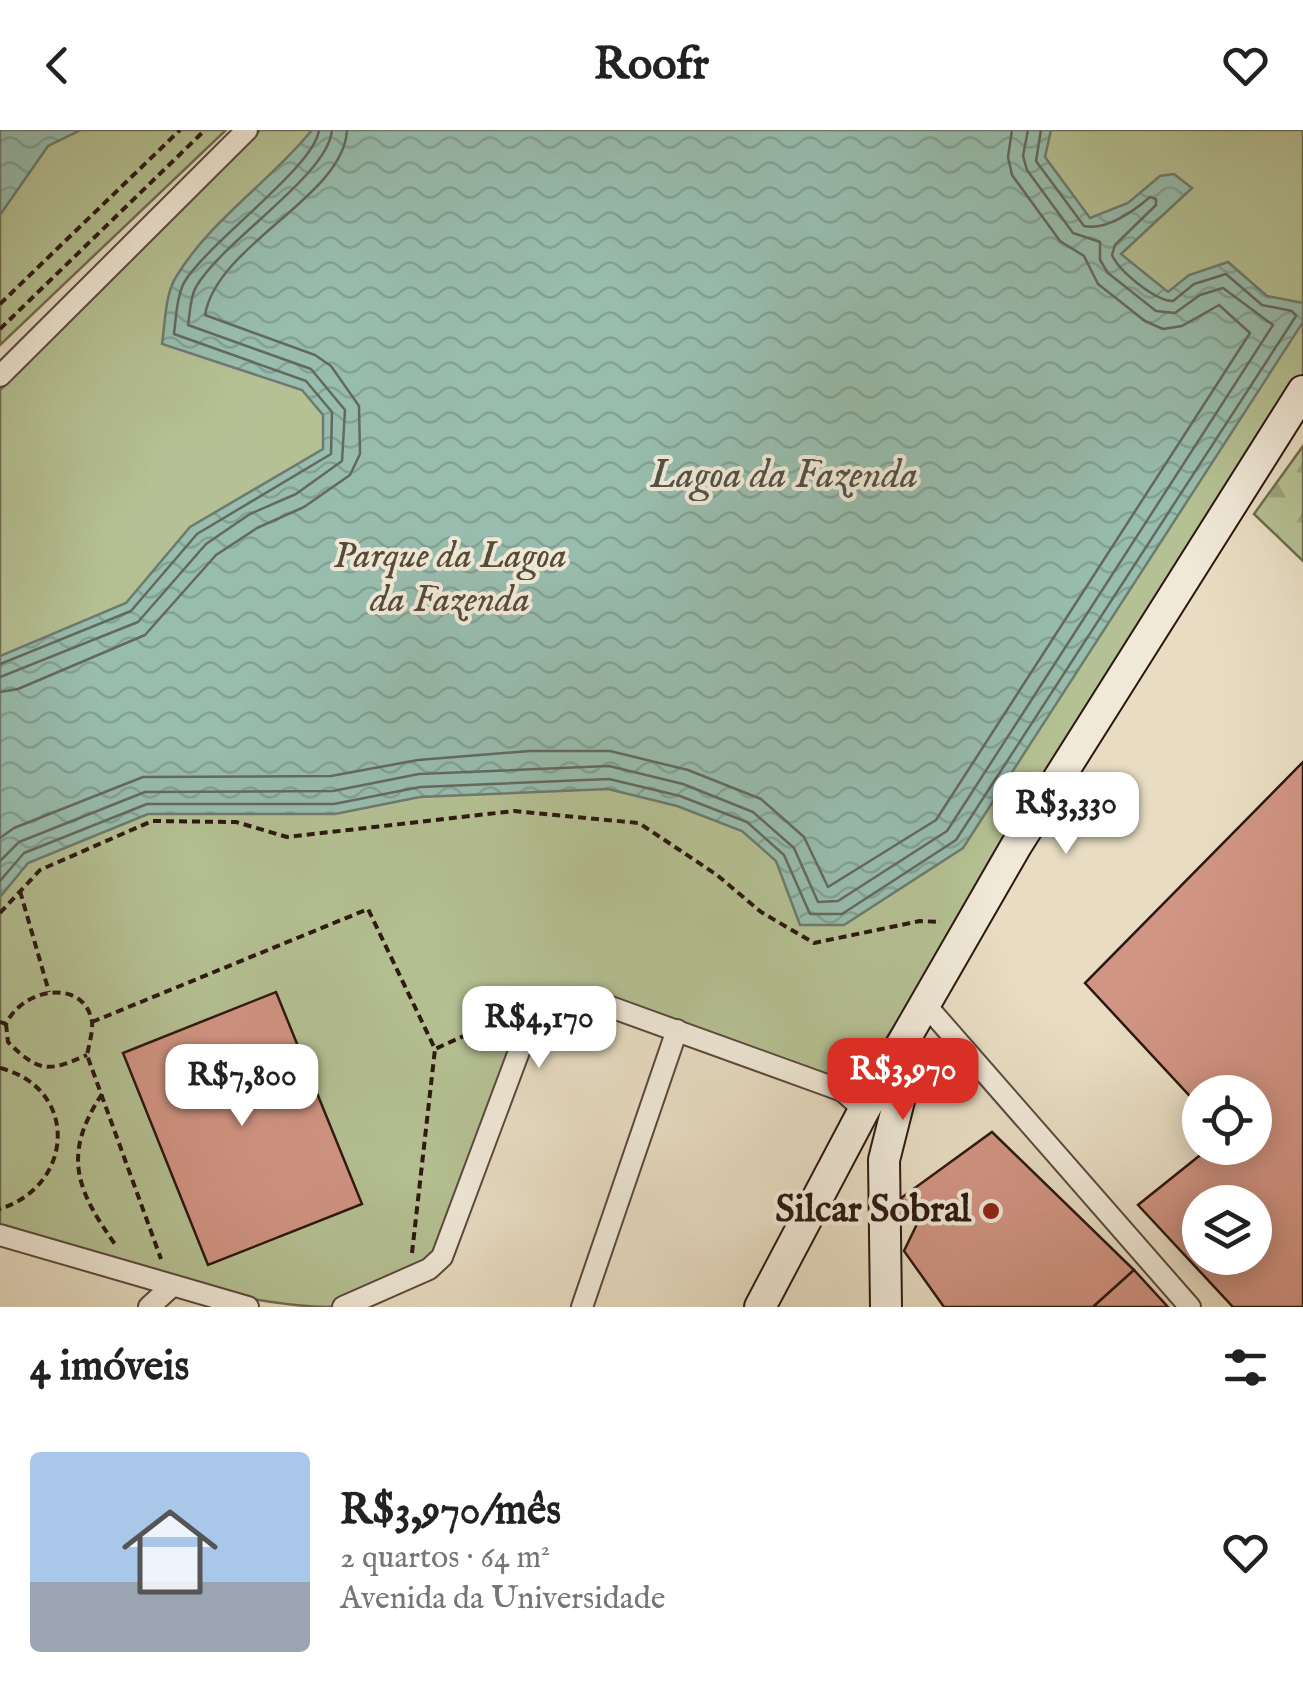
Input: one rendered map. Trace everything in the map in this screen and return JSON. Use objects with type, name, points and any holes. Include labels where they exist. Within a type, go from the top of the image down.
[{"type":"main road","points":[[760,1307],[864,1110],[1016,846],[1303,391]]},
{"type":"main road","points":[[886,1307],[884,1160],[918,1030],[1303,428]]},
{"type":"main road","points":[[864,1110],[884,1160]]},
{"type":"street","points":[[0,376],[247,130]]},
{"type":"street","points":[[342,1307],[430,1269],[442,1258],[522,1046],[538,1028],[589,1005],[605,1004],[844,1091],[864,1110]]},
{"type":"street","points":[[930,1011],[1190,1307]]},
{"type":"street","points":[[582,1307],[677,1030]]},
{"type":"street","points":[[0,1235],[248,1307]]},
{"type":"street","points":[[149,1307],[172,1287]]},
{"type":"path","points":[[0,304],[180,130]]},
{"type":"path","points":[[0,328],[205,130]]},
{"type":"path","points":[[0,913],[40,870],[152,821],[236,822],[286,836],[514,811],[639,823],[717,876],[761,912],[814,943],[920,921],[940,922]]},
{"type":"path","points":[[20,891],[49,992]]},
{"type":"path","points":[[92,1022],[368,909],[435,1049],[412,1258]]},
{"type":"path","points":[[88,1054],[55,1069],[38,1066],[8,1042],[3,1023],[14,1005],[49,992],[71,996],[92,1022],[88,1054],[172,1287]]},
{"type":"path","points":[[435,1049],[544,1000]]},
{"type":"path","points":[[0,1068],[19,1074],[44,1095],[57,1124],[58,1140],[56,1156],[41,1185],[29,1196],[0,1210]]},
{"type":"path","points":[[102,1094],[82,1124],[79,1185],[118,1248],[148,1280]]},
{"type":"green space","points":[[0,130],[226,130],[0,345]]},
{"type":"green space","name":"Lagoa da Fazenda","points":[[260,130],[1303,130],[1303,376],[852,1093],[606,1004],[537,1026],[429,1268],[329,1307],[210,1291],[0,1235],[0,390]]},
{"type":"green space","points":[[1303,446],[1303,561],[1254,514]]},
{"type":"water","points":[[0,130],[81,130],[48,146],[0,215]]},
{"type":"water","name":"Lagoa da Fazenda","points":[[312,130],[1051,130],[1045,157],[1090,218],[1128,203],[1160,176],[1174,174],[1192,188],[1121,254],[1168,292],[1189,275],[1228,262],[1267,296],[1303,303],[1303,322],[963,848],[844,925],[800,925],[776,861],[742,831],[677,806],[608,789],[420,797],[335,814],[148,814],[28,863],[0,897],[0,656],[126,603],[190,527],[323,449],[323,415],[302,390],[162,344],[170,292],[190,256]]},
{"type":"building","points":[[1303,762],[1303,1307],[1233,1307],[1203,1275],[1272,1275],[1272,1185],[1182,1185],[1182,1252],[1138,1205],[1188,1165],[1272,1165],[1272,1075],[1182,1075],[1182,1088],[1085,983]]},
{"type":"building","points":[[276,992],[362,1204],[208,1265],[123,1053]]},
{"type":"building","name":"Silcar Sobral","points":[[992,1132],[1134,1270],[1093,1307],[944,1307],[904,1251],[917,1224],[901,1198]]},
{"type":"building","points":[[1134,1270],[1168,1307],[1093,1307]]},
{"type":"place","name":"Silcar Sobral","points":[[991,1211]]},
{"type":"park label","name":"Parque da Lagoa da Fazenda","points":[[450,579]]}]
